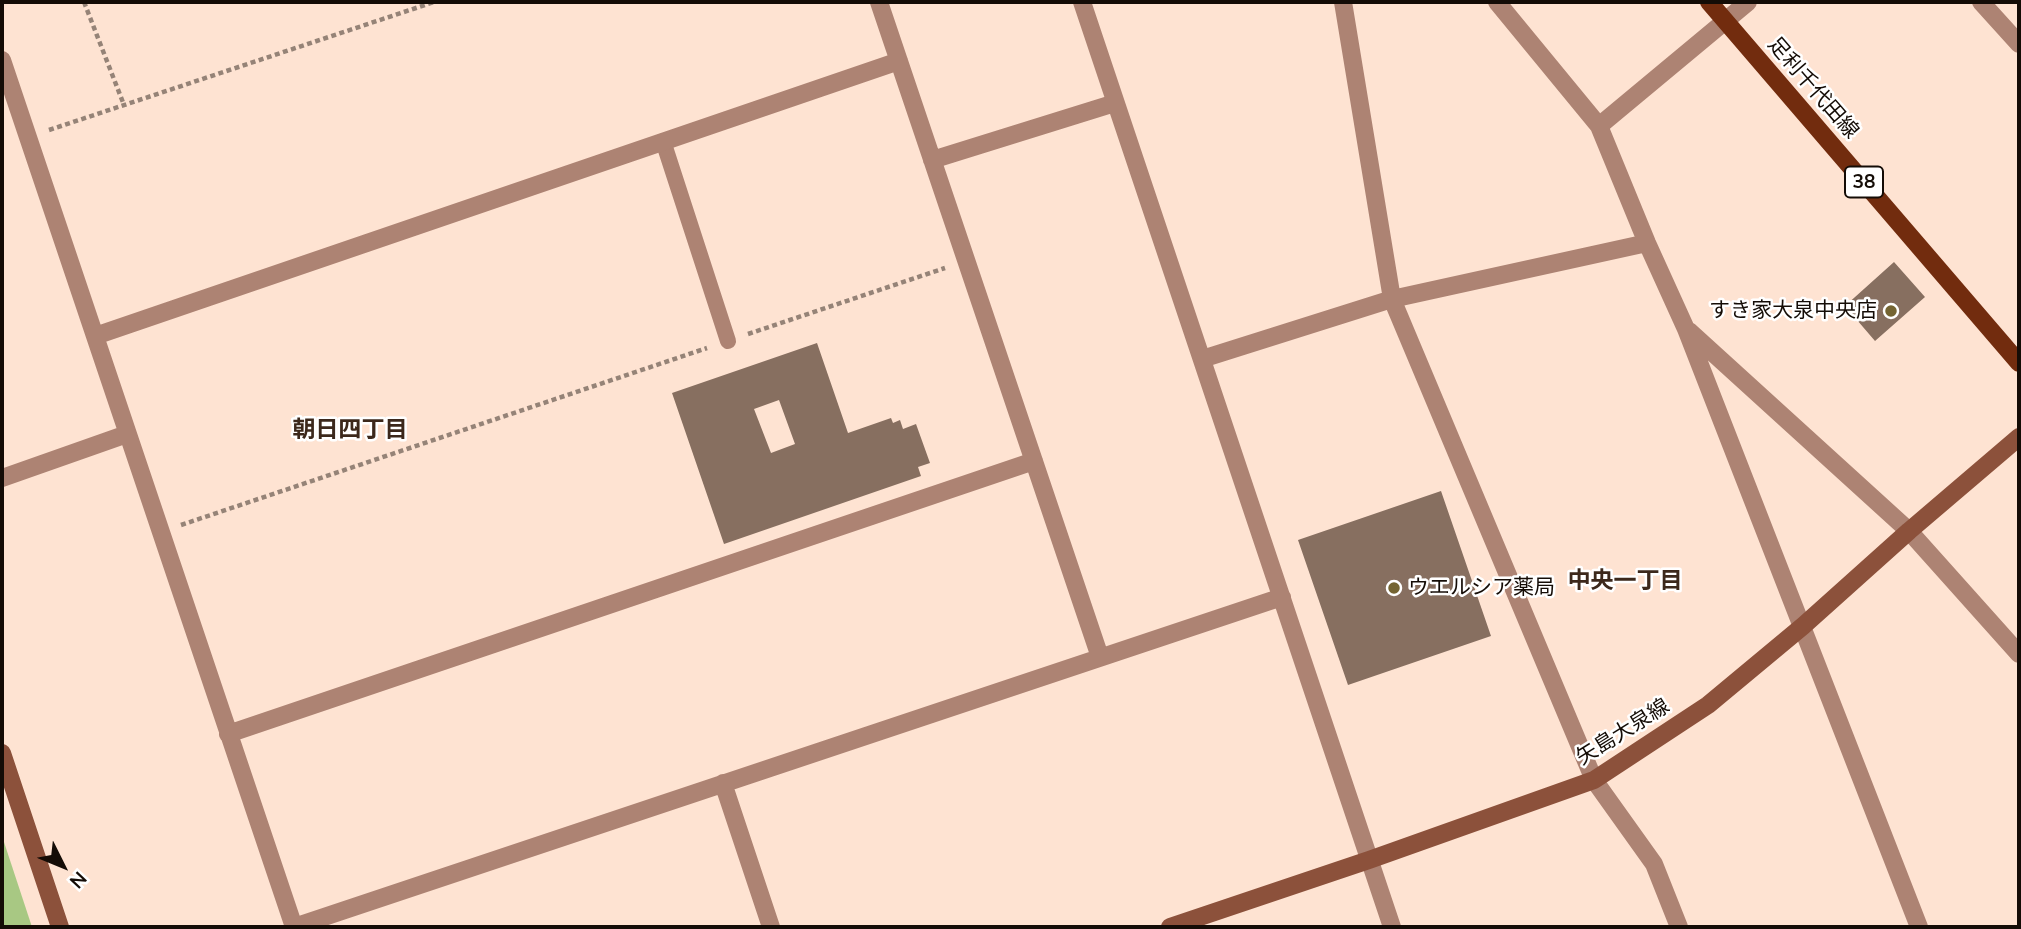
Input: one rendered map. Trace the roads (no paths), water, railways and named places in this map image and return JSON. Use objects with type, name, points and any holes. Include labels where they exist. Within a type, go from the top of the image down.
[{"type":"main road","name":"足利千代田線","points":[[1709,2],[2019,363]]},
{"type":"main road","name":"矢島大泉線","points":[[1170,927],[1370,860],[1594,780],[1708,705],[1803,626],[2019,436]]},
{"type":"main road","points":[[2,753],[61,927]]},
{"type":"street","points":[[879,2],[1100,657]]},
{"type":"street","points":[[1082,2],[1392,927]]},
{"type":"street","points":[[1343,2],[1392,299],[1594,780],[1654,864],[1679,927]]},
{"type":"street","points":[[1497,2],[1599,126],[1686,329],[1919,927]]},
{"type":"street","points":[[1599,126],[1748,2]]},
{"type":"street","points":[[1981,2],[2019,44]]},
{"type":"street","points":[[2,60],[294,927],[1282,597]]},
{"type":"street","points":[[95,336],[899,61]]},
{"type":"street","points":[[932,160],[1115,103]]},
{"type":"street","points":[[1202,359],[1392,299],[1647,243]]},
{"type":"street","points":[[1686,329],[1909,531],[2019,654]]},
{"type":"street","points":[[2,478],[127,434]]},
{"type":"street","points":[[228,734],[1034,461]]},
{"type":"street","points":[[723,783],[771,927]]},
{"type":"lane","points":[[663,141],[728,341]]},
{"type":"place","name":"すき家大泉中央店","points":[[1891,311]]},
{"type":"place","name":"ウエルシア薬局","points":[[1394,588]]},
{"type":"district","name":"朝日四丁目","points":[[350,430]]},
{"type":"district","name":"中央一丁目","points":[[1625,581]]}]
